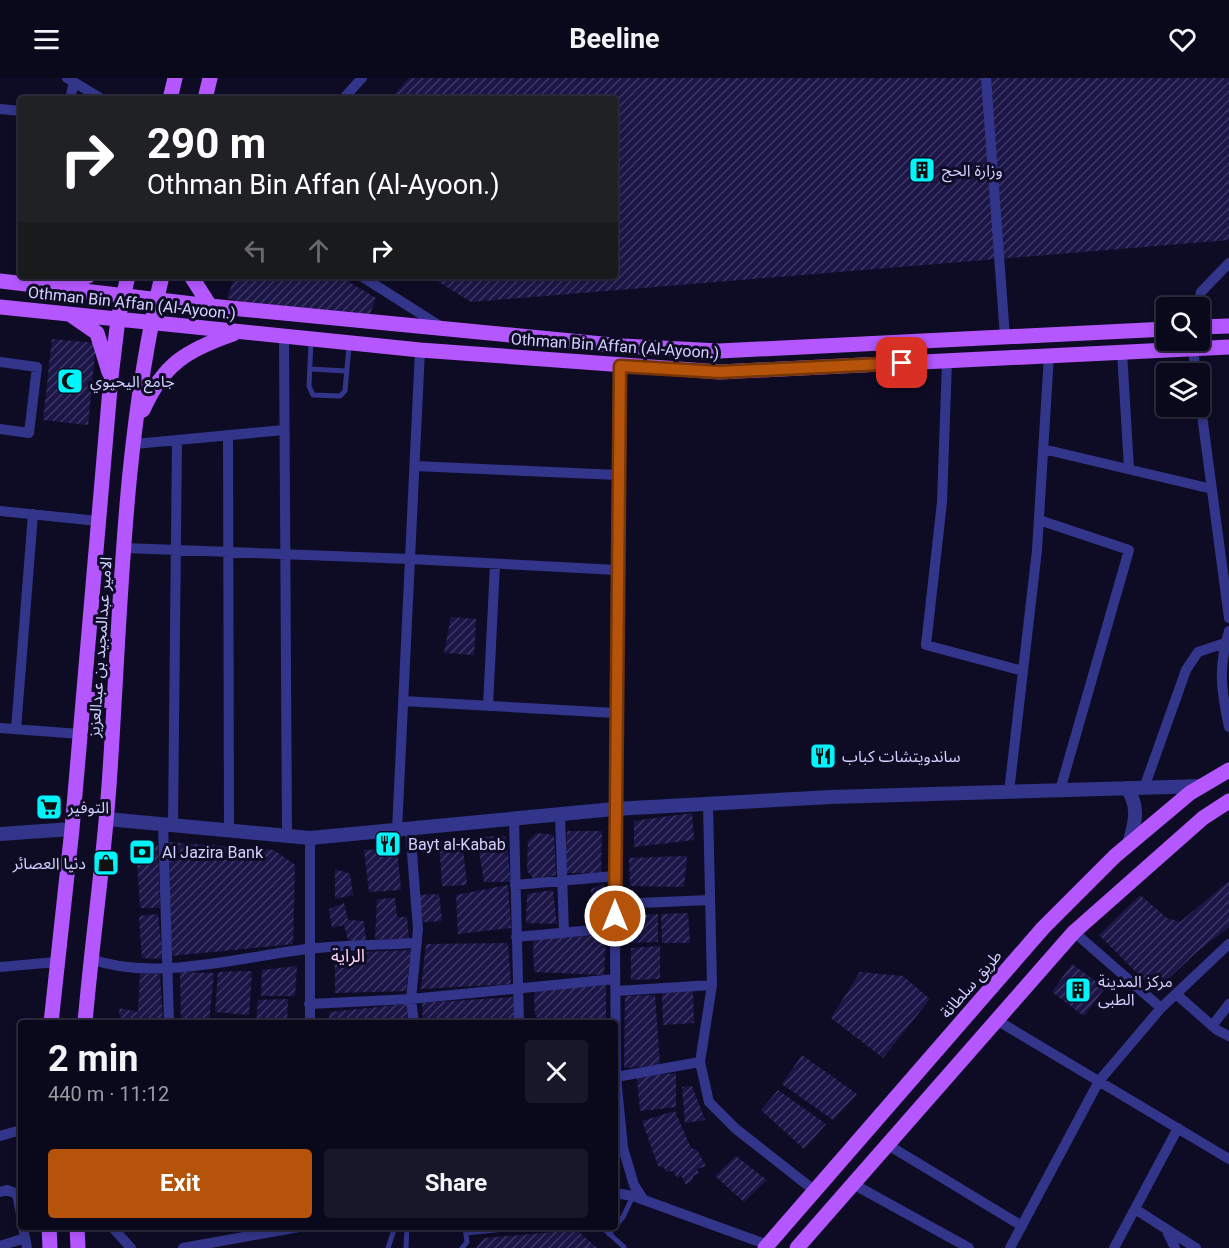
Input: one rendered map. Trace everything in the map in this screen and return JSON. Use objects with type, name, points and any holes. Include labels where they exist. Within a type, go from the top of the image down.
[{"type":"main road","points":[[171,96],[175,78]]},
{"type":"main road","points":[[206,96],[210,78]]},
{"type":"main road","points":[[50,288],[78,279]]},
{"type":"main road","name":"الامير عبدالمجيد بن عبدالعزيز","points":[[51,1020],[72,829],[111,377],[118,319],[127,279]]},
{"type":"main road","name":"الامير عبدالمجيد بن عبدالعزيز","points":[[85,1020],[106,819],[124,548],[136,427],[150,321],[161,279]]},
{"type":"main road","points":[[193,279],[210,306]]},
{"type":"main road","name":"Othman Bin Affan (Al-Ayoon.)","points":[[0,281],[210,306],[446,329],[623,346],[719,351],[1156,330]]},
{"type":"main road","name":"Othman Bin Affan (Al-Ayoon.)","points":[[0,307],[420,350],[720,372],[1049,356],[1156,348]]},
{"type":"main road","points":[[69,313],[97,333],[111,377]]},
{"type":"main road","points":[[1210,327],[1229,326]]},
{"type":"main road","points":[[136,427],[151,392],[176,360],[207,343],[238,333]]},
{"type":"main road","name":"Othman Bin Affan (Al-Ayoon.)","points":[[1210,345],[1229,347]]},
{"type":"main road","points":[[84,699],[114,701]]},
{"type":"main road","name":"طريق سلطانة","points":[[766,1246],[1043,928],[1129,844],[1190,794],[1229,770]]},
{"type":"main road","points":[[797,1248],[1074,932],[1203,818],[1229,801]]},
{"type":"main road","points":[[49,1230],[50,1248]]},
{"type":"main road","points":[[77,1230],[78,1248]]},
{"type":"street","points":[[346,96],[362,78]]},
{"type":"street","points":[[986,78],[1005,337]]},
{"type":"street","points":[[70,80],[70,96]]},
{"type":"street","points":[[70,80],[97,96]]},
{"type":"street","points":[[0,109],[18,111]]},
{"type":"street","points":[[1200,297],[1201,292],[1229,263]]},
{"type":"street","points":[[366,279],[412,310],[446,329]]},
{"type":"street","points":[[284,337],[287,836]]},
{"type":"street","points":[[414,1020],[411,999],[418,929],[404,829],[403,701],[420,350]]},
{"type":"street","points":[[1122,352],[1129,469]]},
{"type":"street","points":[[1009,792],[1039,520],[1049,356]]},
{"type":"street","points":[[947,361],[942,502],[926,645],[1023,671]]},
{"type":"street","points":[[0,362],[38,367],[29,433],[0,429]]},
{"type":"street","points":[[615,1020],[614,809],[620,366]]},
{"type":"street","points":[[1202,417],[1229,618]]},
{"type":"street","points":[[135,444],[284,430]]},
{"type":"street","points":[[228,435],[230,830]]},
{"type":"street","points":[[169,1020],[168,823],[178,550],[177,440]]},
{"type":"street","points":[[1043,449],[1212,489]]},
{"type":"street","points":[[415,466],[618,475]]},
{"type":"street","points":[[0,511],[98,521]]},
{"type":"street","points":[[16,729],[33,514]]},
{"type":"street","points":[[1039,520],[1129,550],[1060,790]]},
{"type":"street","points":[[124,548],[617,570]]},
{"type":"street","points":[[488,706],[495,564]]},
{"type":"street","points":[[1229,631],[1221,658],[1223,698],[1229,727]]},
{"type":"street","points":[[1144,788],[1186,670],[1198,652],[1225,642]]},
{"type":"street","points":[[403,701],[615,713]]},
{"type":"street","points":[[0,728],[80,734]]},
{"type":"street","points":[[106,819],[310,838],[614,809],[1203,786]]},
{"type":"street","points":[[1127,788],[1134,799],[1137,811],[1129,844]]},
{"type":"street","points":[[708,804],[711,985],[700,1062],[709,1102],[736,1129],[815,1191]]},
{"type":"street","points":[[560,814],[564,933]]},
{"type":"street","points":[[514,819],[519,1020]]},
{"type":"street","points":[[0,834],[72,829]]},
{"type":"street","points":[[310,838],[310,1020]]},
{"type":"street","points":[[515,885],[615,876]]},
{"type":"street","points":[[615,904],[710,900]]},
{"type":"street","points":[[516,937],[615,928]]},
{"type":"street","points":[[1074,932],[1161,1008]]},
{"type":"street","points":[[90,959],[111,966],[167,968],[310,949],[417,943]]},
{"type":"street","points":[[1010,1248],[1099,1081],[1161,1008],[1229,944]]},
{"type":"street","points":[[0,967],[56,962]]},
{"type":"street","points":[[309,1004],[411,999],[615,979]]},
{"type":"street","points":[[616,991],[711,985]]},
{"type":"street","points":[[1176,994],[1212,1026],[1229,1036]]},
{"type":"street","points":[[1212,1026],[1229,1004]]},
{"type":"street","points":[[998,1021],[1229,1159]]},
{"type":"street","points":[[618,1077],[700,1062]]},
{"type":"street","points":[[618,1110],[622,1148],[638,1198]]},
{"type":"street","points":[[1114,1248],[1178,1128]]},
{"type":"street","points":[[0,1135],[18,1131]]},
{"type":"street","points":[[888,1145],[1022,1226]]},
{"type":"street","points":[[853,1184],[969,1248]]},
{"type":"street","points":[[0,1192],[8,1190],[16,1194],[18,1202]]},
{"type":"street","points":[[618,1194],[638,1198],[766,1246]]},
{"type":"street","points":[[1135,1209],[1196,1248]]},
{"type":"street","points":[[1166,1229],[1175,1248]]},
{"type":"street","points":[[115,1230],[131,1248]]},
{"type":"street","points":[[183,1248],[282,1230]]},
{"type":"street","points":[[0,1246],[25,1238]]},
{"type":"lane","points":[[311,340],[310,392],[314,395],[340,396],[345,391],[349,343]]},
{"type":"lane","points":[[310,369],[346,371]]},
{"type":"lane","points":[[618,1224],[638,1198]]},
{"type":"lane","points":[[388,1248],[393,1230]]},
{"type":"lane","points":[[406,1248],[407,1230]]},
{"type":"lane","points":[[462,1248],[467,1242],[465,1230]]},
{"type":"lane","points":[[605,1230],[624,1247]]},
{"type":"lane","points":[[609,1234],[612,1230]]},
{"type":"building","name":"وزارة الحج","points":[[409,78],[1229,78],[1229,240],[471,302],[434,279],[618,279],[618,96],[393,96]]},
{"type":"building","points":[[234,279],[344,279],[376,298],[370,314],[242,302],[227,298]]},
{"type":"building","name":"جامع اليحيوي","points":[[52,339],[96,343],[88,425],[43,420]]},
{"type":"building","points":[[451,617],[476,619],[474,655],[444,653]]},
{"type":"building","points":[[692,813],[694,840],[634,847],[634,821]]},
{"type":"building","points":[[567,831],[602,831],[601,873],[565,873]]},
{"type":"building","points":[[536,833],[554,835],[556,875],[535,880],[527,871],[528,841]]},
{"type":"building","points":[[506,836],[511,882],[484,882],[477,837]]},
{"type":"building","points":[[462,840],[467,885],[442,886],[439,841]]},
{"type":"building","points":[[169,842],[274,850],[295,865],[293,944],[171,956]]},
{"type":"building","points":[[158,845],[160,908],[140,908],[136,846]]},
{"type":"building","points":[[397,849],[401,890],[369,892],[364,850]]},
{"type":"building","points":[[687,856],[684,887],[630,886],[629,858]]},
{"type":"building","points":[[335,869],[350,874],[353,895],[335,899]]},
{"type":"building","points":[[1229,881],[1229,927],[1198,951],[1155,991],[1099,935],[1140,895],[1167,918],[1180,922]]},
{"type":"building","points":[[604,884],[607,921],[594,924],[591,889]]},
{"type":"building","points":[[508,885],[511,928],[458,934],[456,895]]},
{"type":"building","points":[[553,890],[557,924],[526,923],[527,894]]},
{"type":"building","points":[[439,894],[442,921],[423,922],[419,895]]},
{"type":"building","points":[[395,898],[397,917],[407,917],[409,939],[375,939],[377,899]]},
{"type":"building","points":[[344,903],[348,920],[364,921],[366,940],[349,943],[344,925],[332,928],[329,909]]},
{"type":"building","points":[[688,913],[690,943],[662,943],[661,914]]},
{"type":"building","points":[[158,914],[163,959],[142,958],[139,916]]},
{"type":"building","points":[[658,914],[658,942],[630,943],[630,916]]},
{"type":"building","points":[[606,935],[604,975],[534,972],[533,939]]},
{"type":"building","points":[[508,943],[511,984],[421,989],[426,944]]},
{"type":"building","points":[[660,946],[660,979],[631,980],[631,948]]},
{"type":"building","points":[[411,950],[406,991],[335,993],[335,953]]},
{"type":"building","name":"مرکز المدینة الطبی","points":[[1072,964],[1105,988],[1084,1016],[1052,992]]},
{"type":"building","points":[[297,966],[295,996],[261,996],[262,970]]},
{"type":"building","points":[[252,971],[249,1015],[215,1012],[218,972]]},
{"type":"building","points":[[180,972],[214,973],[209,1020],[181,1020]]},
{"type":"building","points":[[860,972],[903,976],[930,999],[883,1058],[831,1018]]},
{"type":"building","points":[[140,973],[160,974],[163,1020],[120,1020],[119,1008],[138,1012]]},
{"type":"building","points":[[606,985],[606,1018],[539,1020],[535,1015],[534,994],[538,990]]},
{"type":"building","points":[[693,990],[694,1023],[663,1025],[662,992]]},
{"type":"building","points":[[655,995],[660,1065],[624,1068],[625,996]]},
{"type":"building","points":[[514,997],[515,1020],[423,1020],[422,1003]]},
{"type":"building","points":[[288,999],[287,1020],[256,1020],[258,1000]]},
{"type":"building","points":[[407,1004],[409,1020],[329,1020],[329,1012]]},
{"type":"building","points":[[802,1055],[857,1094],[833,1120],[782,1084]]},
{"type":"building","points":[[676,1073],[676,1107],[640,1111],[637,1077]]},
{"type":"building","points":[[692,1086],[705,1120],[685,1123],[682,1087]]},
{"type":"building","points":[[778,1090],[826,1124],[804,1149],[761,1110]]},
{"type":"building","points":[[675,1111],[691,1148],[697,1150],[706,1166],[697,1169],[699,1173],[693,1176],[693,1180],[686,1185],[681,1175],[677,1178],[673,1171],[666,1172],[664,1167],[658,1166],[642,1121]]},
{"type":"building","points":[[736,1156],[767,1180],[744,1202],[715,1176]]},
{"type":"building","points":[[577,1230],[597,1248],[476,1248],[484,1238]]},
{"type":"place","name":"وزارة الحج","points":[[922,170]]},
{"type":"place","name":"جامع اليحيوي","points":[[70,381]]},
{"type":"place","name":"ساندويتشات كباب","points":[[823,756]]},
{"type":"place","name":"التوفير","points":[[49,807]]},
{"type":"place","name":"Bayt al-Kabab","points":[[388,844]]},
{"type":"place","name":"Al Jazira Bank","points":[[142,852]]},
{"type":"place","name":"دنيا العصائر","points":[[106,863]]},
{"type":"place","name":"مرکز المدینة الطبی","points":[[1078,990]]},
{"type":"district","name":"الراية","points":[[348,955]]},
{"type":"route","points":[[615,916],[614,790],[620,366],[720,372],[902,363]]}]
